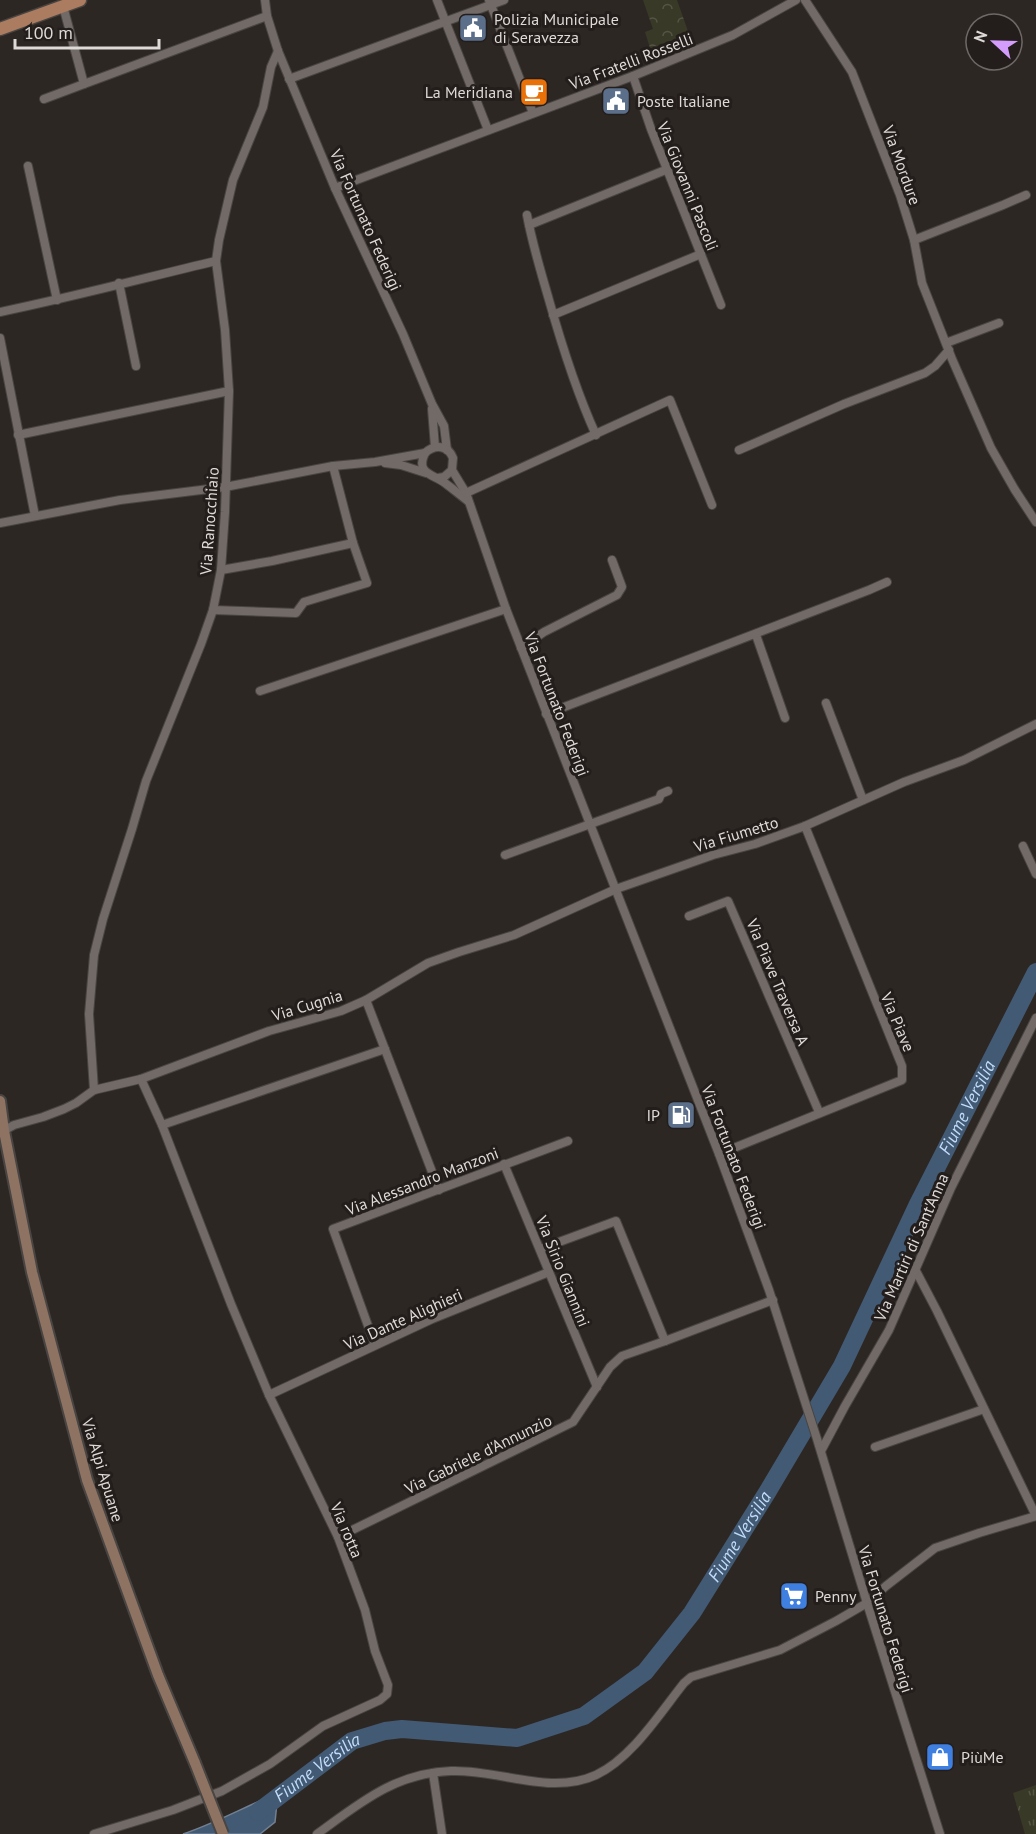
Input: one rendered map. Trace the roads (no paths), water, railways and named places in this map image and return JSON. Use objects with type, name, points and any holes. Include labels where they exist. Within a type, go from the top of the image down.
[{"type":"main road","points":[[0,29],[80,0]]},
{"type":"main road","name":"Via Alpi Apuane","points":[[0,1101],[2,1132],[32,1272],[87,1480],[158,1675],[223,1834]]},
{"type":"street","name":"Via Fortunato Federigi","points":[[265,0],[267,16],[289,79],[335,188],[444,426],[447,450]]},
{"type":"street","points":[[437,0],[488,130]]},
{"type":"street","points":[[289,79],[490,2],[504,0]]},
{"type":"street","name":"Via Fratelli Rosselli","points":[[335,188],[633,76],[733,35],[796,0]]},
{"type":"street","name":"Via Mordure","points":[[805,0],[852,72],[889,164],[914,240],[922,283],[948,347],[991,448],[1036,522]]},
{"type":"street","points":[[490,2],[533,113]]},
{"type":"street","points":[[63,6],[84,84]]},
{"type":"street","points":[[44,99],[267,16]]},
{"type":"street","name":"Via Ranocchiaio","points":[[94,1090],[89,1014],[94,955],[98,937],[146,781],[213,610],[221,570],[229,391],[225,330],[216,261],[233,180],[263,107],[271,67],[278,51]]},
{"type":"street","name":"Via Giovanni Pascoli","points":[[633,76],[651,129],[721,305]]},
{"type":"street","points":[[28,166],[57,300]]},
{"type":"street","points":[[529,225],[668,170]]},
{"type":"street","points":[[914,240],[1026,195]]},
{"type":"street","points":[[527,215],[553,315],[576,389],[596,435]]},
{"type":"street","points":[[553,315],[701,254]]},
{"type":"street","points":[[0,312],[216,261]]},
{"type":"street","points":[[119,283],[136,366]]},
{"type":"street","points":[[739,450],[844,404],[925,373],[935,366],[948,347],[999,323]]},
{"type":"street","points":[[0,338],[35,516]]},
{"type":"street","points":[[18,435],[229,391]]},
{"type":"street","points":[[466,493],[670,400],[712,505]]},
{"type":"street","points":[[432,404],[435,447]]},
{"type":"street","points":[[0,522],[120,501],[225,487],[333,466],[375,462],[425,453],[435,447],[447,450],[453,459],[452,470],[444,477],[438,478],[401,465],[375,462]]},
{"type":"street","points":[[425,453],[422,464],[426,473]]},
{"type":"street","points":[[213,610],[296,613],[304,602],[367,583],[353,543],[333,466]]},
{"type":"street","name":"Via Fortunato Federigi","points":[[452,470],[466,493],[506,609],[719,1154],[773,1300],[940,1834]]},
{"type":"street","points":[[438,478],[468,501]]},
{"type":"street","points":[[221,570],[353,543]]},
{"type":"street","points":[[521,648],[544,632],[617,595],[622,587],[612,560]]},
{"type":"street","points":[[546,714],[756,635],[886,582]]},
{"type":"street","points":[[260,691],[506,609]]},
{"type":"street","points":[[756,635],[785,718]]},
{"type":"street","points":[[826,703],[863,800]]},
{"type":"street","name":"Via Fiumetto","points":[[616,889],[691,862],[755,844],[805,826],[964,760],[1036,724]]},
{"type":"street","points":[[505,855],[659,799],[668,791]]},
{"type":"street","name":"Via Piave","points":[[719,1154],[903,1080],[902,1066],[805,826]]},
{"type":"street","points":[[1023,846],[1036,874]]},
{"type":"street","name":"Via Cugnia","points":[[2,1132],[14,1125],[43,1117],[76,1103],[94,1090],[141,1079],[269,1031],[341,1011],[366,1000],[428,963],[514,935],[616,889]]},
{"type":"street","name":"Via Piave Traversa A","points":[[688,916],[728,901],[819,1112]]},
{"type":"street","points":[[366,1000],[439,1190]]},
{"type":"street","name":"Via Martiri di Sant'Anna","points":[[821,1451],[889,1330],[951,1188],[1036,1018]]},
{"type":"street","points":[[162,1125],[385,1049]]},
{"type":"street","name":"Via rotta","points":[[94,1834],[173,1810],[222,1791],[270,1764],[323,1726],[380,1700],[387,1694],[388,1685],[338,1537],[269,1395],[231,1304],[162,1125],[141,1079]]},
{"type":"street","name":"Via Alessandro Manzoni","points":[[375,1345],[333,1229],[568,1141]]},
{"type":"street","name":"Via Sirio Giannini","points":[[504,1164],[597,1387]]},
{"type":"street","points":[[540,1249],[616,1221],[665,1341]]},
{"type":"street","points":[[316,1834],[372,1794],[411,1778],[433,1773],[470,1771],[550,1783],[594,1776],[610,1767],[637,1742],[691,1677],[780,1650],[867,1603],[935,1548],[1036,1516],[916,1271]]},
{"type":"street","name":"Via Dante Alighieri","points":[[269,1395],[432,1318],[549,1272]]},
{"type":"street","name":"Via Gabriele d'Annunzio","points":[[338,1537],[573,1422],[610,1367],[622,1356],[773,1300]]},
{"type":"street","points":[[876,1447],[984,1409]]},
{"type":"street","points":[[433,1773],[442,1834]]},
{"type":"water","points":[[278,1793],[275,1822],[260,1834],[183,1834],[207,1825]]},
{"type":"waterway","name":"Fiume Versilia","points":[[258,1812],[352,1741],[385,1731],[402,1729],[517,1738],[584,1716],[645,1672],[692,1613],[842,1366],[918,1204],[1036,972]]},
{"type":"place","name":"Polizia Municipale di Seravezza","points":[[473,28]]},
{"type":"place","name":"La Meridiana","points":[[534,92]]},
{"type":"place","name":"Poste Italiane","points":[[616,101]]},
{"type":"place","name":"IP","points":[[681,1115]]},
{"type":"place","name":"Penny","points":[[794,1596]]},
{"type":"place","name":"PiùMe","points":[[940,1757]]}]
